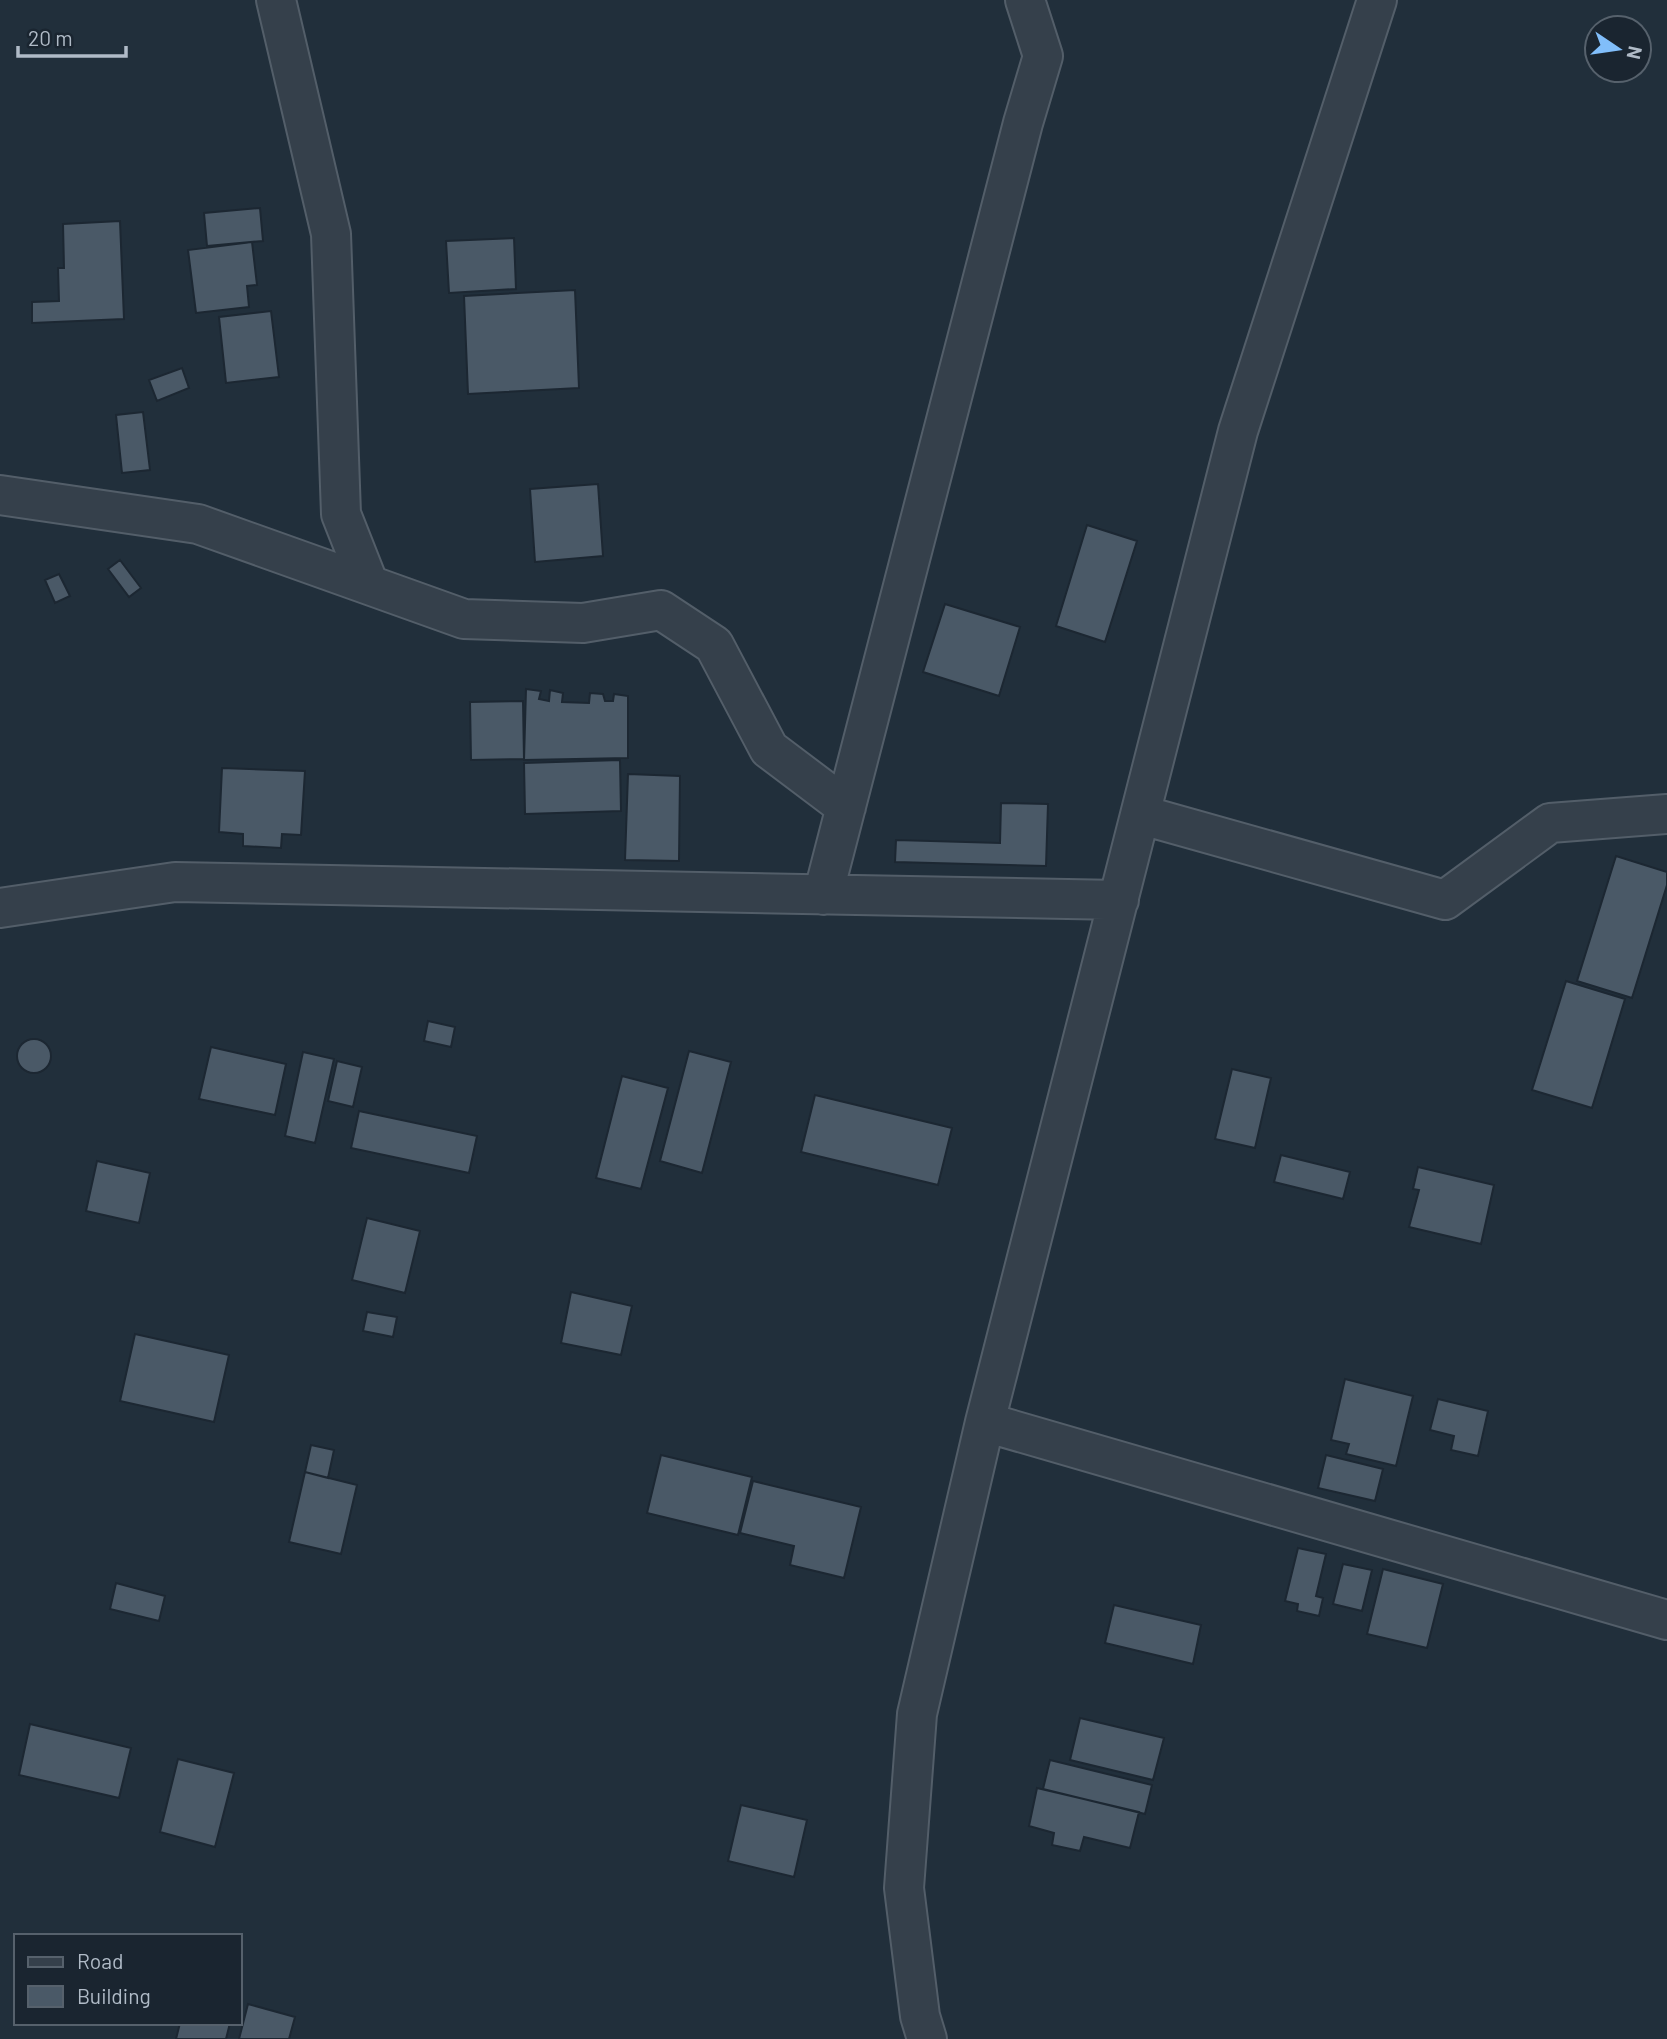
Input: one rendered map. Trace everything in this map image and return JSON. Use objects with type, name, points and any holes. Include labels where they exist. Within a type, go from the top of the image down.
[{"type":"street","points":[[276,0],[331,234],[341,514],[369,585]]},
{"type":"street","points":[[823,895],[1023,123],[1043,56],[1025,0]]},
{"type":"street","points":[[927,2039],[920,2016],[904,1888],[917,1714],[985,1422],[1238,431],[1377,0]]},
{"type":"street","points":[[0,495],[198,524],[464,619],[583,623],[661,610],[714,645],[769,749],[846,807]]},
{"type":"street","points":[[1142,815],[1445,900],[1550,823],[1667,814]]},
{"type":"street","points":[[0,908],[174,882],[1119,900]]},
{"type":"street","points":[[985,1422],[1667,1620]]},
{"type":"building","points":[[260,208],[263,241],[207,246],[204,213]]},
{"type":"building","points":[[120,221],[124,319],[32,323],[32,302],[59,301],[58,268],[64,268],[63,224]]},
{"type":"building","points":[[514,238],[516,289],[449,293],[446,241]]},
{"type":"building","points":[[252,242],[257,285],[247,286],[249,307],[196,313],[188,250]]},
{"type":"building","points":[[575,290],[579,388],[468,394],[464,296]]},
{"type":"building","points":[[271,311],[279,377],[226,383],[219,317]]},
{"type":"building","points":[[182,368],[189,388],[157,401],[149,380]]},
{"type":"building","points":[[143,412],[150,470],[122,473],[116,415]]},
{"type":"building","points":[[598,484],[603,556],[535,562],[530,489]]},
{"type":"building","points":[[1087,525],[1137,541],[1105,642],[1056,626]]},
{"type":"building","points":[[120,560],[141,588],[129,597],[108,569]]},
{"type":"building","points":[[59,574],[70,596],[55,603],[45,580]]},
{"type":"building","points":[[945,604],[1020,627],[999,696],[923,672]]},
{"type":"building","points":[[526,689],[541,691],[539,699],[549,701],[550,690],[563,693],[562,702],[589,703],[590,693],[603,694],[605,701],[613,701],[614,694],[628,696],[628,758],[524,760]]},
{"type":"building","points":[[523,701],[524,759],[471,760],[470,702]]},
{"type":"building","points":[[620,760],[621,811],[525,814],[524,763]]},
{"type":"building","points":[[222,768],[305,771],[301,835],[282,834],[281,848],[243,846],[243,834],[219,832]]},
{"type":"building","points":[[628,774],[680,776],[679,861],[625,860]]},
{"type":"building","points":[[1001,803],[1048,804],[1046,866],[895,862],[896,840],[1000,843]]},
{"type":"building","points":[[1616,856],[1667,872],[1667,885],[1632,998],[1577,981]]},
{"type":"building","points":[[1566,981],[1625,999],[1592,1108],[1532,1090]]},
{"type":"building","points":[[428,1021],[455,1027],[451,1047],[424,1041]]},
{"type":"building","points":[[34,1039],[46,1044],[51,1056],[46,1068],[34,1073],[22,1068],[17,1056],[22,1044]]},
{"type":"building","points":[[211,1047],[286,1064],[275,1115],[199,1099]]},
{"type":"building","points":[[689,1051],[731,1062],[702,1173],[660,1161]]},
{"type":"building","points":[[303,1052],[334,1059],[315,1143],[285,1136]]},
{"type":"building","points":[[337,1061],[362,1067],[353,1107],[328,1101]]},
{"type":"building","points":[[1232,1069],[1271,1078],[1255,1148],[1215,1139]]},
{"type":"building","points":[[622,1076],[668,1088],[641,1189],[596,1178]]},
{"type":"building","points":[[815,1095],[952,1128],[938,1185],[801,1152]]},
{"type":"building","points":[[359,1111],[477,1136],[469,1173],[351,1148]]},
{"type":"building","points":[[1281,1155],[1350,1172],[1343,1199],[1274,1182]]},
{"type":"building","points":[[97,1161],[150,1173],[139,1223],[86,1211]]},
{"type":"building","points":[[1418,1167],[1494,1185],[1481,1244],[1409,1227],[1419,1190],[1413,1189]]},
{"type":"building","points":[[367,1218],[420,1231],[405,1293],[352,1280]]},
{"type":"building","points":[[571,1292],[632,1306],[621,1355],[561,1343]]},
{"type":"building","points":[[367,1312],[397,1317],[393,1337],[363,1331]]},
{"type":"building","points":[[135,1334],[229,1355],[214,1422],[120,1401]]},
{"type":"building","points":[[1345,1379],[1413,1396],[1396,1466],[1346,1454],[1349,1444],[1331,1440]]},
{"type":"building","points":[[1438,1399],[1488,1411],[1478,1456],[1451,1450],[1454,1436],[1430,1430]]},
{"type":"building","points":[[311,1445],[334,1450],[328,1478],[305,1472]]},
{"type":"building","points":[[661,1455],[752,1477],[738,1535],[647,1513]]},
{"type":"building","points":[[1326,1455],[1383,1469],[1375,1501],[1318,1488]]},
{"type":"building","points":[[305,1472],[357,1485],[341,1554],[289,1542]]},
{"type":"building","points":[[753,1481],[861,1507],[844,1578],[790,1565],[794,1546],[740,1533]]},
{"type":"building","points":[[1298,1548],[1326,1554],[1316,1596],[1323,1598],[1319,1616],[1297,1611],[1298,1604],[1285,1601]]},
{"type":"building","points":[[1343,1564],[1372,1570],[1362,1611],[1333,1604]]},
{"type":"building","points":[[1383,1569],[1443,1584],[1427,1648],[1367,1634]]},
{"type":"building","points":[[116,1583],[165,1596],[159,1621],[110,1609]]},
{"type":"building","points":[[1114,1605],[1201,1625],[1193,1664],[1105,1643]]},
{"type":"building","points":[[1080,1718],[1164,1738],[1153,1780],[1070,1760]]},
{"type":"building","points":[[30,1724],[131,1748],[119,1798],[19,1775]]},
{"type":"building","points":[[178,1759],[234,1773],[215,1847],[160,1832]]},
{"type":"building","points":[[1050,1760],[1152,1785],[1145,1814],[1043,1789]]},
{"type":"building","points":[[1037,1788],[1139,1812],[1130,1848],[1084,1837],[1080,1851],[1052,1845],[1054,1833],[1029,1826]]},
{"type":"building","points":[[741,1805],[807,1820],[794,1877],[728,1861]]},
{"type":"building","points":[[248,2004],[295,2017],[289,2039],[239,2039]]},
{"type":"building","points":[[180,2025],[230,2025],[226,2039],[176,2039]]}]
